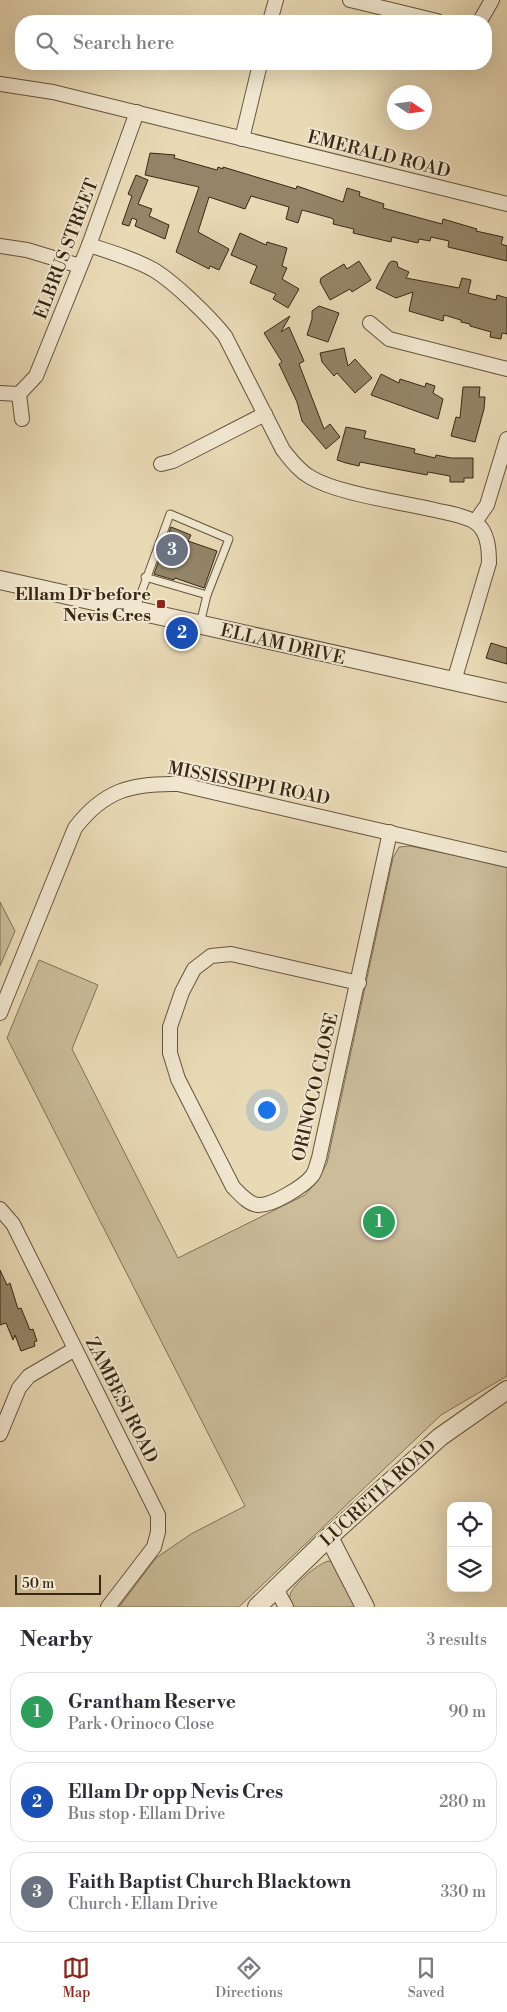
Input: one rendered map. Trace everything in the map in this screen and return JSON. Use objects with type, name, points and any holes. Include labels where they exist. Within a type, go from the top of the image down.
[{"type":"street","points":[[272,15],[276,0]]},
{"type":"street","points":[[350,0],[412,15]]},
{"type":"street","points":[[483,15],[492,0]]},
{"type":"street","points":[[242,139],[259,70]]},
{"type":"street","name":"EMERALD ROAD","points":[[0,84],[52,92],[137,112],[507,204]]},
{"type":"street","name":"ELBRUS STREET","points":[[20,394],[36,376],[89,244],[137,112]]},
{"type":"street","points":[[89,244],[120,254],[155,271],[213,321],[224,336],[284,450],[308,477],[343,489],[456,515],[475,522],[484,532],[489,547],[489,563],[454,681]]},
{"type":"street","points":[[0,246],[27,250],[80,266]]},
{"type":"street","points":[[370,322],[389,339],[507,369]]},
{"type":"street","points":[[0,393],[20,394],[22,419]]},
{"type":"street","points":[[160,464],[173,461],[265,414]]},
{"type":"street","points":[[475,522],[487,505],[507,439]]},
{"type":"street","name":"ELLAM DRIVE","points":[[0,580],[507,693]]},
{"type":"street","name":"MISSISSIPPI ROAD","points":[[0,1013],[75,828],[87,813],[103,800],[127,787],[151,783],[178,784],[507,860]]},
{"type":"street","name":"ORINOCO CLOSE","points":[[359,983],[231,954],[211,956],[194,969],[182,992],[170,1027],[170,1053],[178,1079],[233,1187],[244,1199],[258,1205],[272,1202],[302,1186],[314,1174],[320,1158],[359,983],[390,832]]},
{"type":"street","name":"ZAMBESI ROAD","points":[[0,1209],[13,1224],[158,1516],[158,1532],[154,1546],[108,1607]]},
{"type":"street","points":[[0,1434],[19,1388],[29,1376],[75,1349]]},
{"type":"street","name":"LUCRETIA ROAD","points":[[257,1607],[329,1537],[440,1437],[507,1390]]},
{"type":"street","points":[[329,1537],[365,1607]]},
{"type":"street","points":[[276,1589],[286,1607]]},
{"type":"lane","points":[[134,610],[170,514],[229,539],[207,595],[200,625]]},
{"type":"lane","points":[[145,577],[207,595]]},
{"type":"shaded area","points":[[410,846],[507,866],[507,1376],[441,1415],[239,1607],[119,1607],[156,1558],[191,1534],[245,1506],[7,1038],[39,960],[98,985],[72,1049],[178,1258],[305,1195],[317,1181],[327,1163],[393,858],[399,847]]},
{"type":"shaded area","points":[[0,902],[15,931],[0,966]]},
{"type":"shaded area","points":[[329,1561],[333,1563],[357,1607],[293,1607],[290,1601],[292,1591],[313,1570]]},
{"type":"building","points":[[150,153],[175,155],[174,158],[217,170],[218,167],[223,169],[223,167],[296,189],[297,186],[343,202],[347,188],[360,192],[359,196],[384,204],[383,208],[442,224],[443,219],[477,229],[476,231],[503,237],[501,244],[507,246],[507,261],[448,247],[449,241],[431,237],[430,241],[419,239],[418,243],[392,237],[391,242],[353,233],[354,229],[333,224],[334,220],[331,218],[302,210],[298,223],[286,219],[289,207],[251,196],[245,209],[209,197],[198,232],[229,249],[219,270],[210,266],[209,269],[176,252],[199,187],[145,175]]},
{"type":"building","points":[[136,175],[148,180],[138,204],[152,209],[149,216],[169,225],[165,239],[135,226],[137,220],[132,218],[129,226],[122,224],[132,196],[128,194]]},
{"type":"building","points":[[240,233],[266,245],[267,242],[287,248],[282,266],[287,268],[282,279],[299,289],[288,308],[273,299],[276,294],[250,283],[257,266],[231,255]]},
{"type":"building","points":[[359,261],[371,280],[352,292],[350,289],[330,300],[320,282],[321,278],[344,264],[347,269]]},
{"type":"building","points":[[392,261],[397,262],[398,267],[409,272],[406,278],[459,288],[462,278],[471,280],[468,293],[496,300],[497,295],[507,298],[507,334],[502,333],[501,339],[490,337],[491,332],[470,326],[470,324],[461,322],[461,320],[444,315],[443,321],[409,311],[413,292],[396,298],[376,288],[389,263]]},
{"type":"building","points":[[319,306],[339,313],[328,342],[307,335],[312,319],[312,311]]},
{"type":"building","points":[[290,316],[281,332],[289,327],[304,361],[299,364],[324,429],[330,424],[340,437],[326,449],[302,421],[297,402],[279,364],[282,362],[264,333]]},
{"type":"building","points":[[344,348],[348,366],[355,359],[372,378],[355,393],[337,373],[334,376],[322,362],[320,353]]},
{"type":"building","points":[[381,374],[399,383],[400,379],[425,387],[426,383],[435,386],[433,393],[443,399],[438,419],[371,395]]},
{"type":"building","points":[[463,387],[480,387],[479,397],[485,397],[484,409],[475,442],[451,436],[456,417],[460,418]]},
{"type":"building","points":[[346,427],[366,431],[364,438],[415,449],[414,453],[435,458],[436,455],[451,458],[473,458],[473,478],[464,478],[464,482],[450,482],[450,476],[428,472],[427,475],[360,462],[359,466],[337,460]]},
{"type":"building","points":[[171,527],[191,535],[188,541],[217,551],[204,588],[175,578],[174,580],[154,574]]},
{"type":"building","points":[[491,643],[507,648],[507,664],[486,658]]},
{"type":"building","points":[[0,1270],[7,1285],[10,1283],[18,1309],[21,1308],[30,1330],[33,1329],[37,1341],[34,1342],[35,1346],[21,1351],[15,1335],[13,1340],[6,1323],[0,1325]]},
{"type":"place","name":"Faith Baptist Church Blacktown","points":[[172,550]]},
{"type":"place","name":"Ellam Dr before Nevis Cres","points":[[161,604]]},
{"type":"place","name":"Ellam Dr opp Nevis Cres","points":[[182,633]]},
{"type":"place","name":"Grantham Reserve","points":[[379,1222]]}]
